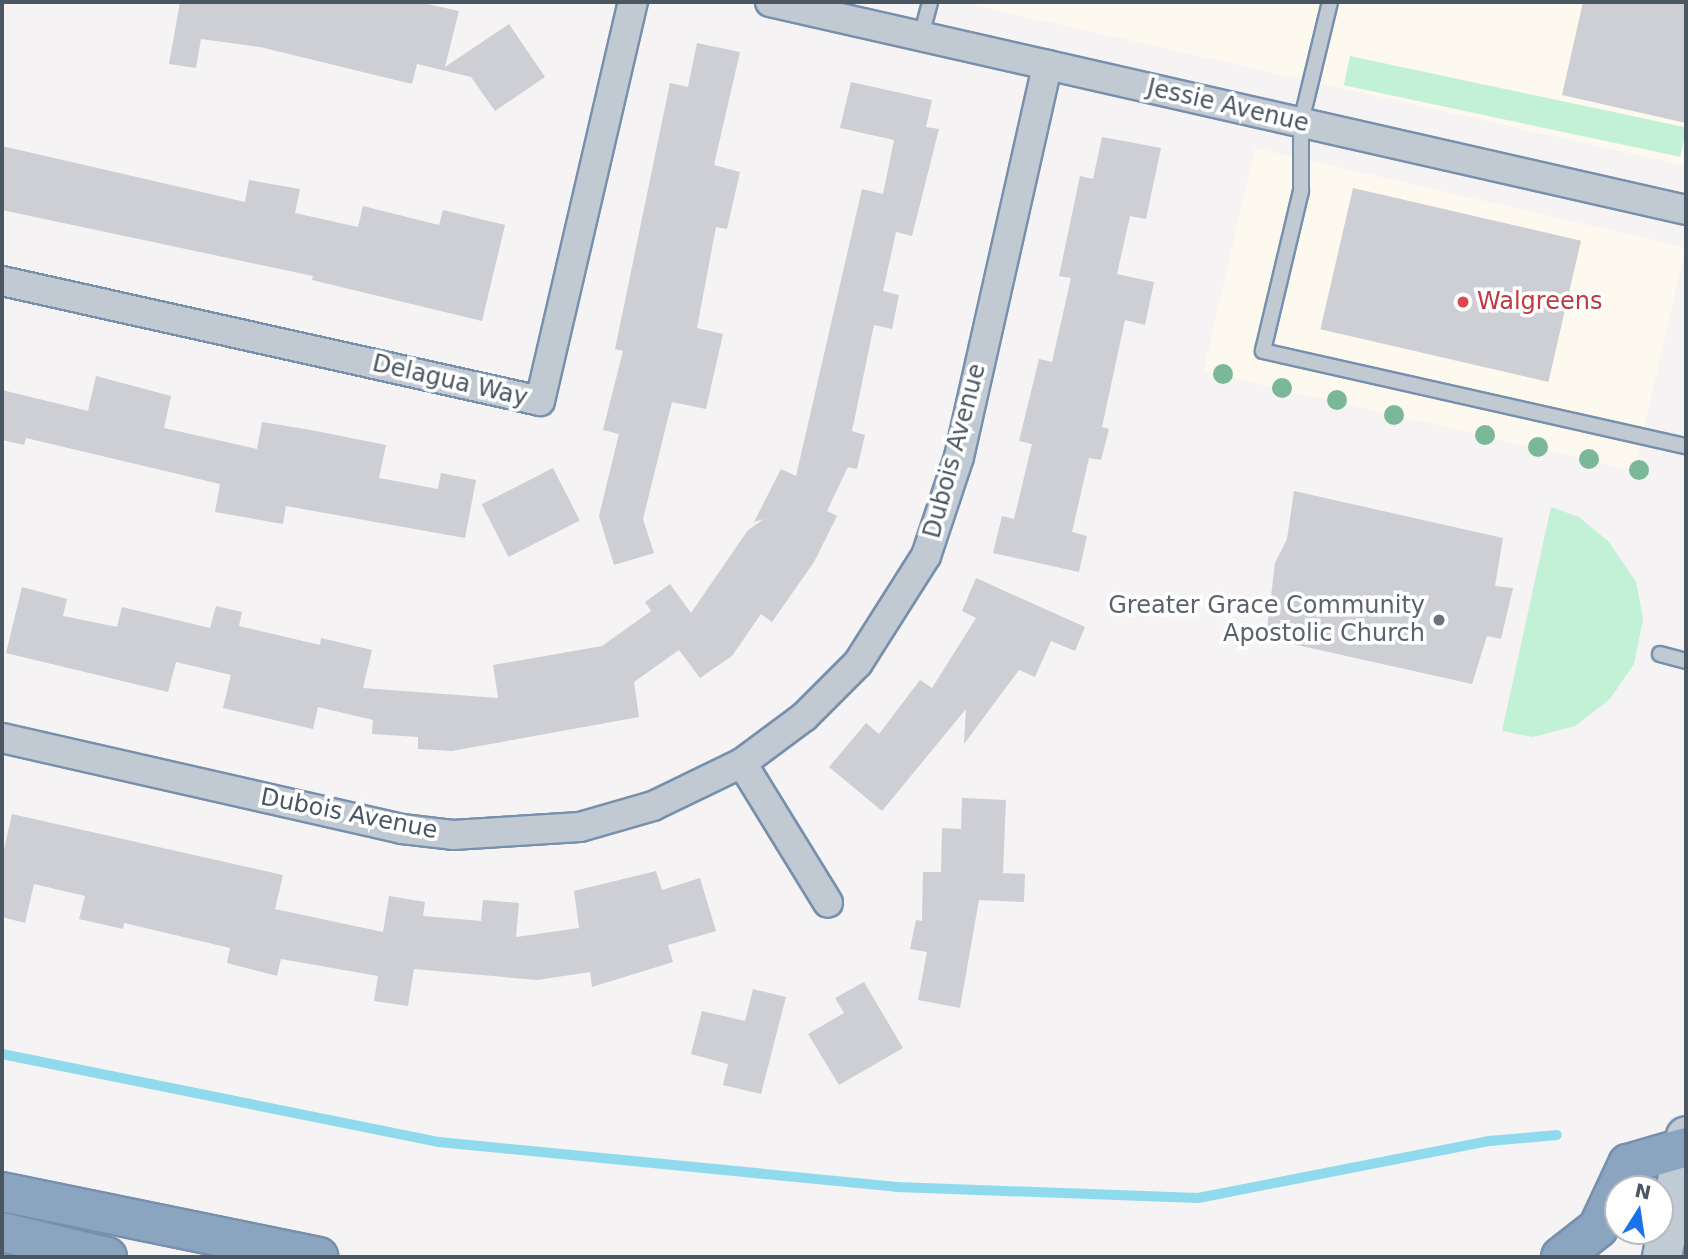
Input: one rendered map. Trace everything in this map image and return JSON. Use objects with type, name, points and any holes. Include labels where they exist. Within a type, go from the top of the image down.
[{"type":"highway","points":[[1561,1257],[1598,1228],[1628,1164],[1686,1142]]},
{"type":"highway","points":[[2,1192],[318,1257]]},
{"type":"highway","points":[[2,1232],[107,1257]]},
{"type":"main road","points":[[1662,1257],[1686,1142]]},
{"type":"street","name":"Delagua Way","points":[[2,281],[540,401],[633,2]]},
{"type":"street","name":"Jessie Avenue","points":[[770,2],[1686,210]]},
{"type":"street","name":"Dubois Avenue","points":[[2,738],[402,829],[453,835],[580,827],[653,806],[741,763],[804,717],[858,663],[926,556],[959,457],[1047,65]]},
{"type":"street","points":[[741,763],[828,903]]},
{"type":"lane","points":[[921,36],[930,2]]},
{"type":"lane","points":[[1330,2],[1301,122],[1301,191],[1263,351],[1686,446]]},
{"type":"lane","points":[[1660,654],[1686,661]]},
{"type":"shaded area","points":[[960,2],[1686,2],[1686,166]]},
{"type":"shaded area","points":[[1255,148],[1686,247],[1634,471],[1203,371]]},
{"type":"green space","points":[[1350,56],[1686,127],[1680,157],[1344,85]]},
{"type":"green space","points":[[1551,507],[1579,517],[1609,542],[1636,582],[1643,619],[1634,664],[1610,699],[1575,726],[1533,737],[1502,731]]},
{"type":"building","points":[[180,2],[418,2],[459,11],[445,67],[509,24],[545,77],[495,111],[471,77],[417,64],[412,84],[260,47],[201,39],[196,68],[169,64]]},
{"type":"building","points":[[1583,2],[1686,2],[1686,123],[1562,95]]},
{"type":"building","points":[[697,43],[740,52],[714,165],[740,172],[727,229],[716,227],[697,328],[723,334],[706,409],[672,402],[643,519],[654,553],[614,565],[599,516],[619,434],[603,430],[623,351],[615,349],[670,83],[688,87]]},
{"type":"building","points":[[851,82],[932,100],[926,127],[939,129],[912,236],[896,232],[883,291],[899,295],[892,329],[874,325],[852,431],[865,435],[857,469],[848,467],[827,511],[837,516],[814,562],[772,622],[761,614],[732,656],[700,678],[679,650],[634,682],[639,717],[452,751],[418,749],[418,737],[372,734],[373,720],[318,707],[313,729],[223,708],[231,675],[176,662],[168,692],[6,653],[22,587],[67,599],[63,616],[117,627],[122,607],[210,628],[216,606],[242,612],[239,626],[320,645],[321,638],[372,650],[363,688],[498,698],[493,665],[602,646],[651,611],[645,602],[670,584],[691,613],[748,530],[764,519],[754,522],[781,469],[796,476],[862,189],[883,194],[894,140],[840,128]]},
{"type":"building","points":[[1102,137],[1161,148],[1146,219],[1130,216],[1117,274],[1154,282],[1145,325],[1125,320],[1102,427],[1109,429],[1101,460],[1089,458],[1072,532],[1087,536],[1079,572],[993,553],[1002,516],[1014,519],[1032,444],[1019,441],[1039,359],[1052,362],[1071,278],[1059,276],[1080,176],[1093,179]]},
{"type":"building","points":[[2,146],[245,202],[249,180],[300,189],[295,213],[358,227],[363,206],[439,225],[443,210],[505,225],[482,321],[312,280],[313,276],[2,210]]},
{"type":"building","points":[[1353,188],[1581,241],[1548,382],[1320,329]]},
{"type":"building","points":[[96,376],[171,396],[164,428],[257,449],[262,422],[311,430],[386,445],[379,478],[438,489],[441,473],[476,480],[465,538],[286,506],[283,524],[215,512],[220,484],[26,438],[24,445],[2,440],[2,390],[88,411]]},
{"type":"building","points":[[553,468],[580,521],[509,557],[482,504]]},
{"type":"building","points":[[1294,491],[1503,538],[1495,586],[1513,588],[1501,639],[1487,636],[1472,684],[1266,638],[1275,563],[1287,539]]},
{"type":"building","points":[[976,578],[1085,627],[1075,651],[1051,641],[1035,677],[1019,670],[964,744],[966,709],[882,811],[829,767],[866,723],[879,734],[920,680],[932,688],[976,618],[962,611]]},
{"type":"building","points":[[962,798],[1006,800],[1003,873],[1025,874],[1024,902],[979,900],[960,1008],[918,1000],[927,952],[910,949],[916,920],[922,921],[923,872],[941,872],[942,828],[961,829]]},
{"type":"building","points":[[12,814],[283,875],[275,909],[383,932],[389,896],[425,902],[423,916],[481,921],[483,900],[519,903],[516,937],[579,928],[574,891],[656,871],[662,890],[700,878],[716,931],[668,945],[673,962],[592,987],[590,972],[537,980],[414,969],[408,1006],[374,1001],[378,976],[281,959],[277,976],[227,963],[230,948],[124,923],[123,929],[79,919],[85,896],[34,884],[25,923],[2,917],[2,858]]},
{"type":"building","points":[[864,982],[903,1048],[839,1085],[808,1034],[844,1013],[835,998]]},
{"type":"building","points":[[753,989],[786,997],[761,1094],[723,1085],[728,1064],[691,1054],[702,1011],[745,1021]]},
{"type":"waterway","points":[[2,1054],[439,1142],[897,1187],[1198,1198],[1489,1141],[1557,1135]]},
{"type":"place","name":"Walgreens","points":[[1463,302]]},
{"type":"place","name":"Greater Grace Community Apostolic Church","points":[[1439,620]]}]
